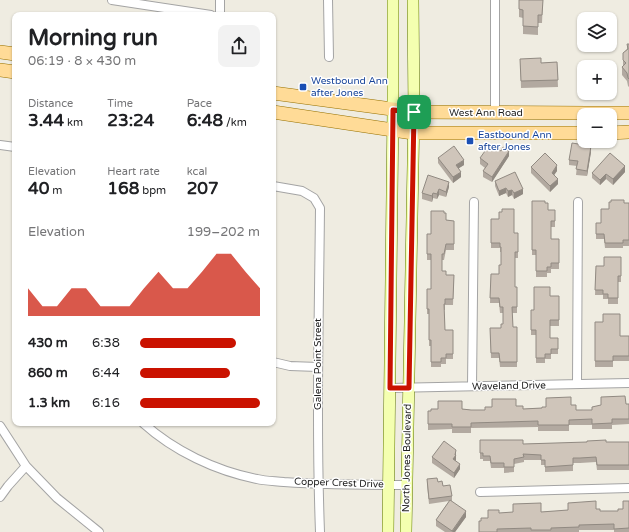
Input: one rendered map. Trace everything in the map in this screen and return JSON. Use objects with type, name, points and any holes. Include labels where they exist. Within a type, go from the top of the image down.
[{"type":"main road","name":"North Jones Boulevard","points":[[388,532],[393,0]]},
{"type":"main road","name":"North Jones Boulevard","points":[[406,532],[414,112],[413,0]]},
{"type":"main road","points":[[0,52],[12,54]]},
{"type":"main road","points":[[0,70],[12,72]]},
{"type":"main road","name":"West Ann Road","points":[[276,93],[414,112],[629,113]]},
{"type":"main road","name":"West Ann Road","points":[[276,112],[413,133],[577,133]]},
{"type":"main road","points":[[617,133],[629,132]]},
{"type":"street","points":[[112,0],[191,12]]},
{"type":"street","points":[[220,0],[220,12]]},
{"type":"street","points":[[328,0],[329,57]]},
{"type":"street","points":[[495,0],[495,113]]},
{"type":"street","points":[[0,145],[12,147]]},
{"type":"street","name":"Galena Point Street","points":[[276,187],[302,191],[314,198],[320,208],[318,367],[318,485],[320,532]]},
{"type":"street","points":[[472,386],[474,202]]},
{"type":"street","points":[[577,384],[578,202]]},
{"type":"street","points":[[276,363],[290,366],[318,367]]},
{"type":"street","name":"Waveland Drive","points":[[390,388],[629,383]]},
{"type":"street","points":[[0,426],[26,466],[57,498],[99,532]]},
{"type":"street","name":"Copper Crest Drive","points":[[146,426],[185,453],[216,467],[257,479],[318,485],[406,485]]},
{"type":"street","points":[[0,497],[26,466]]},
{"type":"street","points":[[480,492],[629,488]]},
{"type":"building","points":[[519,0],[543,0],[542,15],[538,15],[538,27],[523,26],[523,10],[519,9]]},
{"type":"building","points":[[627,44],[629,44],[629,79],[627,73],[622,67],[626,63],[623,60],[623,53],[628,49]]},
{"type":"building","points":[[541,58],[541,63],[557,62],[558,80],[521,81],[520,59]]},
{"type":"building","points":[[572,143],[577,144],[577,148],[591,148],[587,171],[576,169],[578,161],[569,160]]},
{"type":"building","points":[[490,144],[501,151],[503,147],[509,151],[492,177],[483,171],[488,164],[480,158]]},
{"type":"building","points":[[454,146],[464,160],[456,165],[461,172],[453,177],[438,158]]},
{"type":"building","points":[[545,153],[557,165],[552,173],[558,179],[550,186],[531,167]]},
{"type":"building","points":[[610,153],[625,166],[613,179],[606,174],[600,180],[592,173]]},
{"type":"building","points":[[515,172],[523,189],[514,193],[512,190],[508,191],[506,188],[499,191],[495,181]]},
{"type":"building","points":[[428,175],[449,182],[446,192],[439,189],[437,194],[433,193],[432,196],[422,193]]},
{"type":"building","points":[[611,200],[624,200],[624,203],[629,203],[629,240],[623,240],[623,243],[605,243],[604,234],[596,234],[596,223],[601,223],[601,209],[609,209],[609,202],[611,202]]},
{"type":"building","points":[[532,201],[545,201],[545,203],[548,203],[548,210],[555,210],[555,221],[551,221],[551,239],[559,239],[559,263],[551,263],[551,267],[547,267],[547,271],[536,271],[536,250],[532,250]]},
{"type":"building","points":[[502,209],[514,209],[514,233],[518,233],[518,252],[515,252],[515,287],[517,287],[517,307],[512,307],[513,327],[517,327],[517,362],[500,362],[499,353],[491,353],[490,328],[501,328],[501,324],[503,324],[503,307],[500,307],[499,298],[490,298],[491,274],[499,274],[499,265],[501,265],[500,243],[491,243],[491,219],[499,219],[499,212],[502,212]]},
{"type":"building","points":[[431,211],[444,211],[444,213],[446,213],[446,220],[454,221],[454,244],[446,244],[444,254],[442,254],[442,271],[446,271],[446,275],[454,275],[453,299],[445,299],[444,304],[445,330],[453,330],[453,354],[446,354],[446,358],[441,358],[441,362],[431,362],[431,340],[429,340],[429,309],[427,309],[427,289],[431,289],[431,254],[427,254],[427,234],[431,234]]},
{"type":"building","points":[[604,257],[621,257],[621,276],[618,276],[618,298],[608,298],[608,294],[603,294],[603,290],[595,290],[596,266],[604,266]]},
{"type":"building","points":[[534,287],[550,287],[550,296],[559,296],[559,320],[550,320],[550,338],[558,338],[558,349],[551,349],[551,354],[545,354],[545,358],[536,358],[536,330],[531,330],[531,310],[534,310]]},
{"type":"building","points":[[603,314],[620,314],[620,336],[629,336],[629,356],[613,356],[613,361],[595,361],[595,322],[603,322]]},
{"type":"building","points":[[625,396],[626,404],[629,404],[629,419],[612,419],[612,423],[592,424],[592,419],[569,420],[569,425],[538,425],[538,421],[471,423],[471,427],[452,427],[452,424],[428,424],[428,411],[431,411],[431,409],[438,409],[438,401],[462,401],[462,409],[485,410],[485,407],[492,407],[492,399],[516,399],[516,406],[523,406],[523,409],[546,407],[546,398],[571,397],[571,405],[576,405],[576,410],[592,410],[592,407],[601,405],[601,397]]},
{"type":"building","points":[[480,440],[523,440],[523,444],[606,440],[606,442],[629,442],[629,465],[597,465],[596,457],[573,458],[573,465],[545,467],[545,460],[541,460],[541,455],[523,454],[524,457],[514,459],[514,467],[504,467],[504,463],[491,463],[490,456],[483,456],[483,453],[480,453]]},
{"type":"building","points":[[444,441],[456,450],[456,455],[453,459],[460,464],[454,473],[432,457]]},
{"type":"building","points":[[437,478],[438,482],[442,481],[443,486],[450,485],[452,496],[429,499],[427,479]]},
{"type":"building","points":[[450,500],[466,511],[452,531],[436,520]]},
{"type":"building","points":[[596,501],[596,509],[600,509],[600,511],[618,511],[618,509],[623,509],[623,501],[629,501],[629,528],[614,529],[614,524],[579,525],[579,527],[551,528],[551,530],[531,530],[531,528],[497,529],[497,532],[479,532],[479,521],[481,521],[481,518],[488,518],[488,510],[499,510],[499,513],[513,512],[513,504],[541,503],[541,512],[568,510],[568,503]]},
{"type":"place","name":"Westbound Ann after Jones","points":[[303,87]]},
{"type":"place","name":"Eastbound Ann after Jones","points":[[470,141]]},
{"type":"route","points":[[393,110],[414,112],[409,388],[390,388],[393,110]]}]
